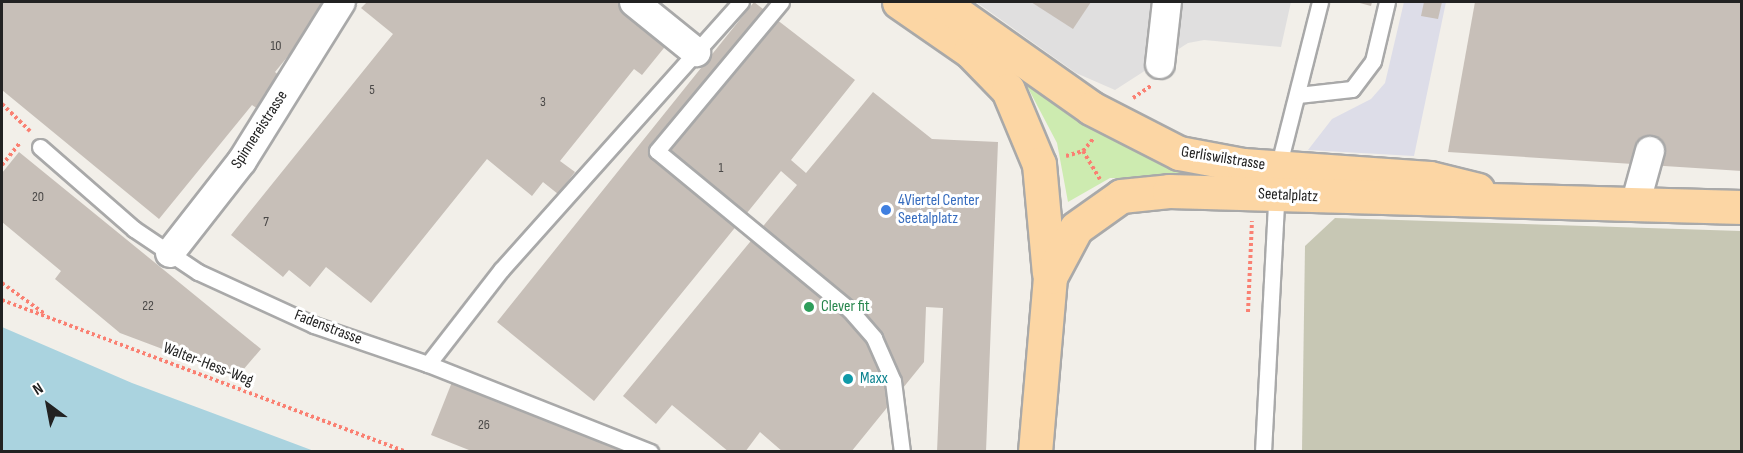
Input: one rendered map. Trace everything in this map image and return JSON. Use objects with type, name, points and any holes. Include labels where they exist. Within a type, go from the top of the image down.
[{"type":"main road","points":[[899,2],[989,67],[1013,99],[1035,146],[1043,183],[1050,277]]},
{"type":"main road","name":"Gerliswilstrasse","points":[[941,2],[1145,140],[1277,182],[1430,178],[1511,199],[1635,205]]},
{"type":"main road","name":"Seetalplatz","points":[[1035,452],[1050,277],[1076,228],[1121,196],[1277,182]]},
{"type":"main road","points":[[1635,205],[1742,207]]},
{"type":"street","name":"Spinnereistrasse","points":[[170,253],[242,161],[341,2]]},
{"type":"street","points":[[634,2],[696,52]]},
{"type":"street","points":[[1160,64],[1167,2]]},
{"type":"street","points":[[1635,205],[1650,151]]},
{"type":"lane","points":[[428,364],[501,270],[741,2]]},
{"type":"lane","points":[[781,2],[657,151],[850,310],[874,338],[893,381],[902,452]]},
{"type":"lane","points":[[1263,452],[1277,182],[1320,2]]},
{"type":"lane","points":[[1298,95],[1352,89],[1373,61],[1387,2]]},
{"type":"lane","name":"Fadenstrasse","points":[[40,147],[134,229],[170,253],[314,325],[428,364],[650,452]]},
{"type":"path","points":[[1133,98],[1148,93]]},
{"type":"path","points":[[2,104],[31,131],[40,147]]},
{"type":"path","points":[[2,165],[31,131]]},
{"type":"path","points":[[1245,210],[1252,218],[1248,323]]},
{"type":"path","points":[[2,283],[49,317]]},
{"type":"path","name":"Walter-Hess-Weg","points":[[2,300],[406,452]]},
{"type":"shaded area","points":[[976,2],[1291,2],[1281,47],[1204,40],[1188,43],[1115,90],[1076,73]]},
{"type":"shaded area","points":[[1404,2],[1446,2],[1414,156],[1308,150],[1332,119],[1371,99],[1385,83]]},
{"type":"shaded area","points":[[1335,218],[1741,231],[1741,451],[1302,451],[1305,246]]},
{"type":"green space","points":[[1017,67],[1233,180],[1110,178],[1068,202],[1057,143]]},
{"type":"water","points":[[2,327],[132,383],[314,451],[2,451]]},
{"type":"building","points":[[2,2],[323,2],[329,6],[275,72],[283,79],[258,109],[252,105],[159,219],[2,90]]},
{"type":"building","points":[[367,2],[617,2],[668,43],[642,75],[634,69],[560,161],[575,172],[558,194],[543,182],[532,196],[487,159],[371,303],[326,267],[310,287],[289,270],[283,277],[231,235],[393,34],[361,8]]},
{"type":"building","name":"4Viertel Center Seetalplatz","points":[[754,2],[855,80],[791,160],[806,173],[873,92],[932,139],[998,142],[986,452],[937,452],[943,308],[926,307],[924,362],[851,452],[783,452],[760,432],[745,452],[729,452],[672,405],[656,424],[623,396],[797,185],[781,171],[594,401],[497,322]]},
{"type":"building","points":[[1031,2],[1091,2],[1073,29]]},
{"type":"building","points":[[1356,2],[1372,2],[1371,6]]},
{"type":"building","points":[[1424,2],[1442,2],[1438,19],[1421,16]]},
{"type":"building","points":[[1475,2],[1742,2],[1742,171],[1448,152]]},
{"type":"building","points":[[19,152],[261,349],[237,377],[120,333],[55,279],[61,271],[2,222],[2,173]]},
{"type":"building","points":[[452,382],[630,451],[474,452],[431,435]]},
{"type":"place","name":"4Viertel Center Seetalplatz","points":[[886,210]]},
{"type":"place","name":"Clever fit","points":[[809,307]]},
{"type":"place","name":"Maxx","points":[[848,379]]}]
